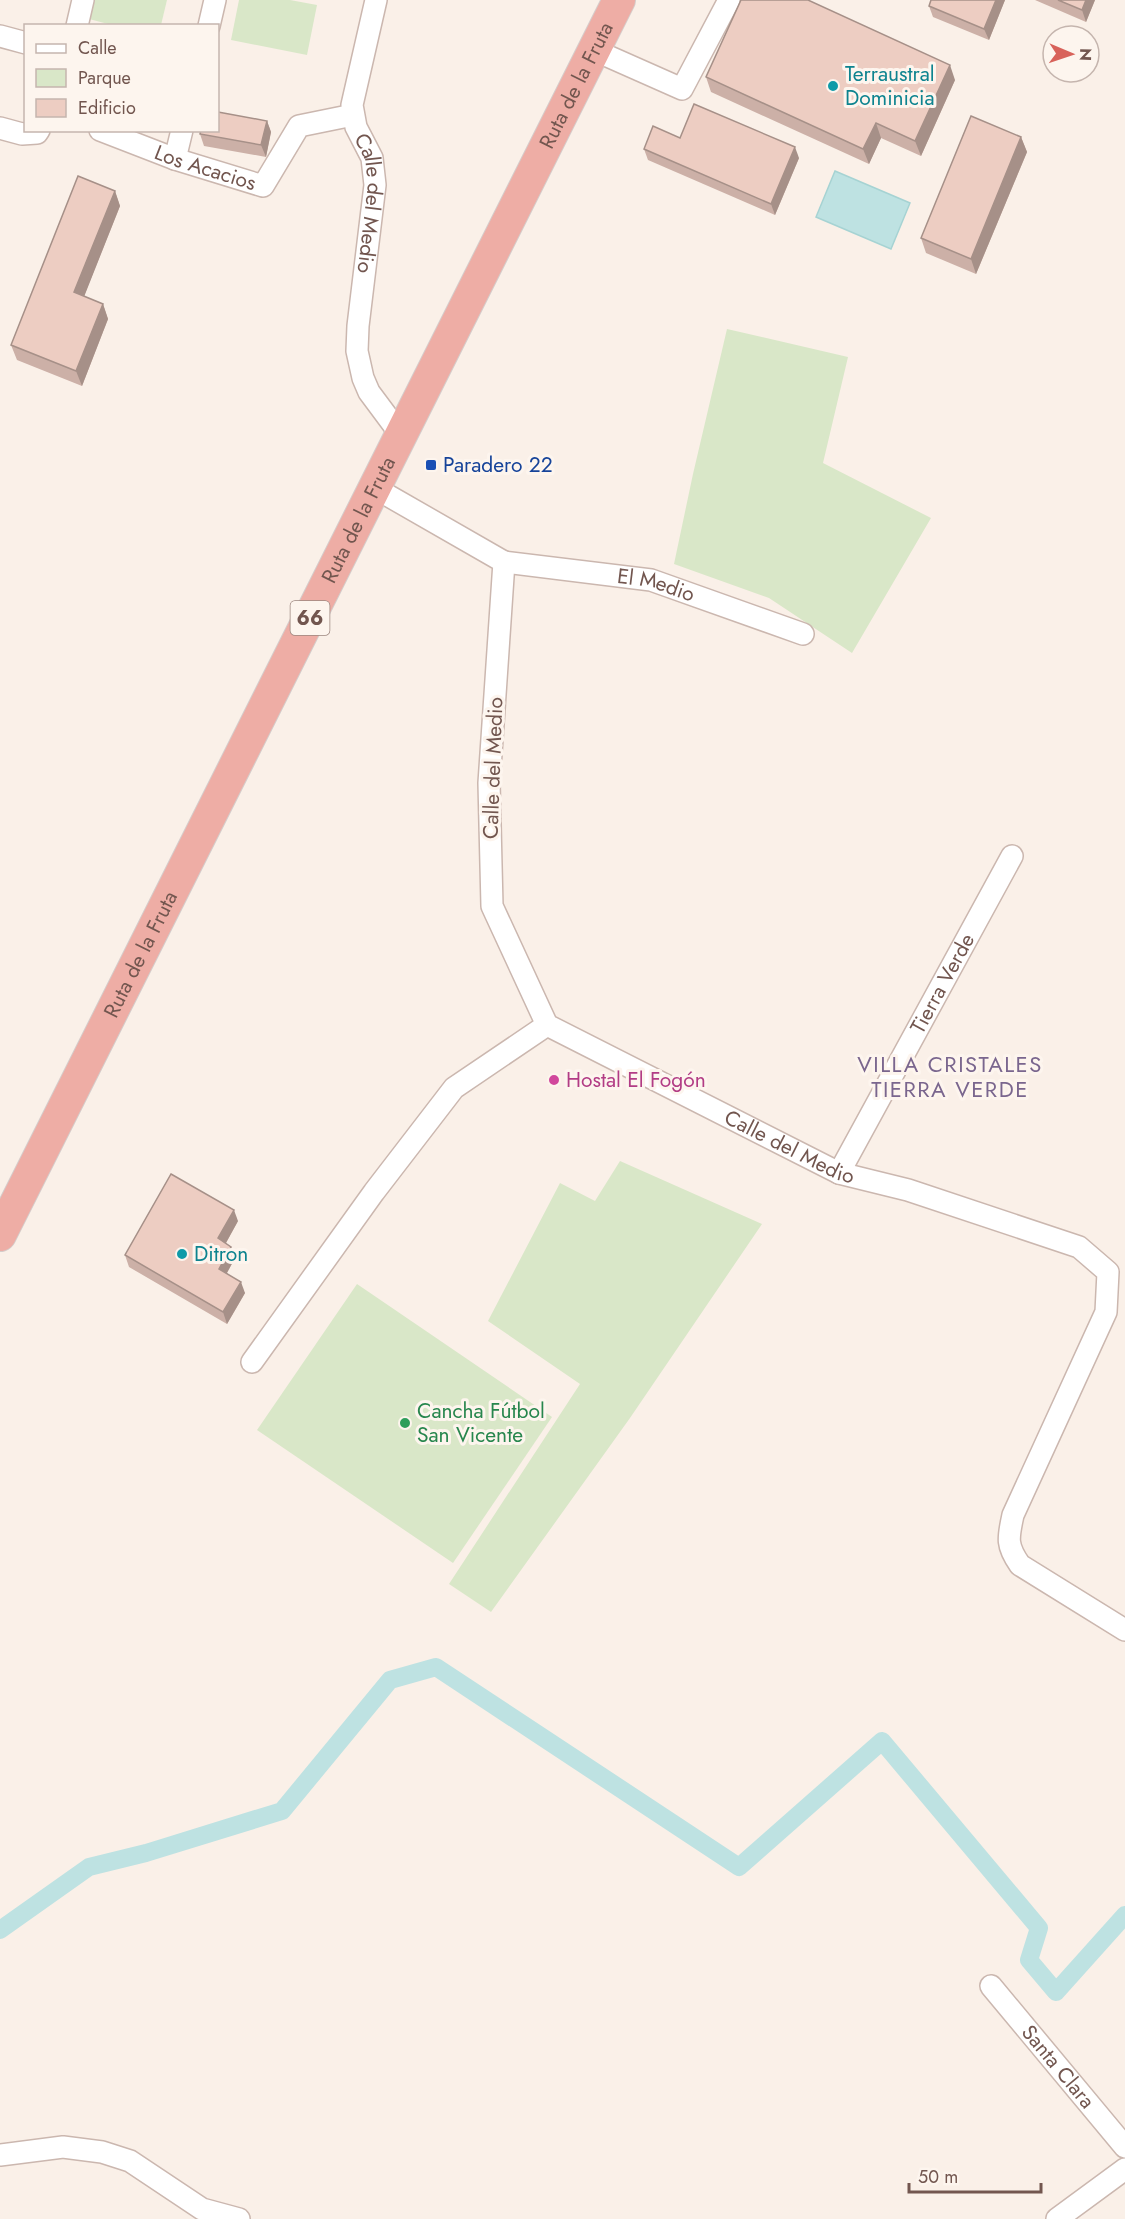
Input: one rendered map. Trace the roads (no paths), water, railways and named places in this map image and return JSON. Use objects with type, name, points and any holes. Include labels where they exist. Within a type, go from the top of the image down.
[{"type":"highway","name":"Ruta de la Fruta","points":[[0,1235],[619,0]]},
{"type":"street","points":[[78,24],[83,0]]},
{"type":"street","points":[[209,24],[215,0]]},
{"type":"street","name":"Calle del Medio","points":[[376,0],[352,95],[353,115],[372,158],[375,185],[357,332],[358,357],[369,392],[401,435]]},
{"type":"street","points":[[594,50],[682,89],[729,0]]},
{"type":"street","points":[[0,36],[24,42]]},
{"type":"street","name":"Los Acacios","points":[[105,132],[175,159],[263,186],[299,126],[353,115]]},
{"type":"street","points":[[0,128],[30,135],[35,132]]},
{"type":"street","points":[[175,159],[182,132]]},
{"type":"street","points":[[375,488],[504,562]]},
{"type":"street","name":"Calle del Medio","points":[[504,562],[489,783],[492,906],[547,1025],[839,1173],[908,1190],[1079,1247],[1108,1272],[1106,1311],[1013,1515],[1009,1532],[1010,1551],[1020,1565],[1125,1630]]},
{"type":"street","name":"El Medio","points":[[504,562],[651,580],[803,634]]},
{"type":"street","name":"Tierra Verde","points":[[839,1173],[1012,856]]},
{"type":"street","points":[[252,1362],[374,1192],[454,1088],[547,1025]]},
{"type":"street","name":"Santa Clara","points":[[991,1986],[1125,2147]]},
{"type":"street","points":[[0,2155],[63,2147],[102,2152],[130,2161],[202,2209],[238,2219]]},
{"type":"street","points":[[1058,2219],[1125,2169]]},
{"type":"water","points":[[835,171],[910,203],[891,249],[816,217]]},
{"type":"waterway","points":[[0,1930],[89,1867],[146,1853],[282,1811],[390,1680],[436,1667],[739,1867],[882,1741],[1039,1928],[1029,1960],[1056,1992],[1125,1915]]},
{"type":"place","name":"Terraustral Dominicia","points":[[833,86]]},
{"type":"place","name":"Paradero 22","points":[[431,465]]},
{"type":"place","name":"Hostal El Fogón","points":[[554,1080]]},
{"type":"place","name":"Ditron","points":[[182,1254]]},
{"type":"place","name":"Cancha Fútbol San Vicente","points":[[405,1423]]},
{"type":"district","name":"VILLA CRISTALES TIERRA VERDE","points":[[950,1076]]}]
